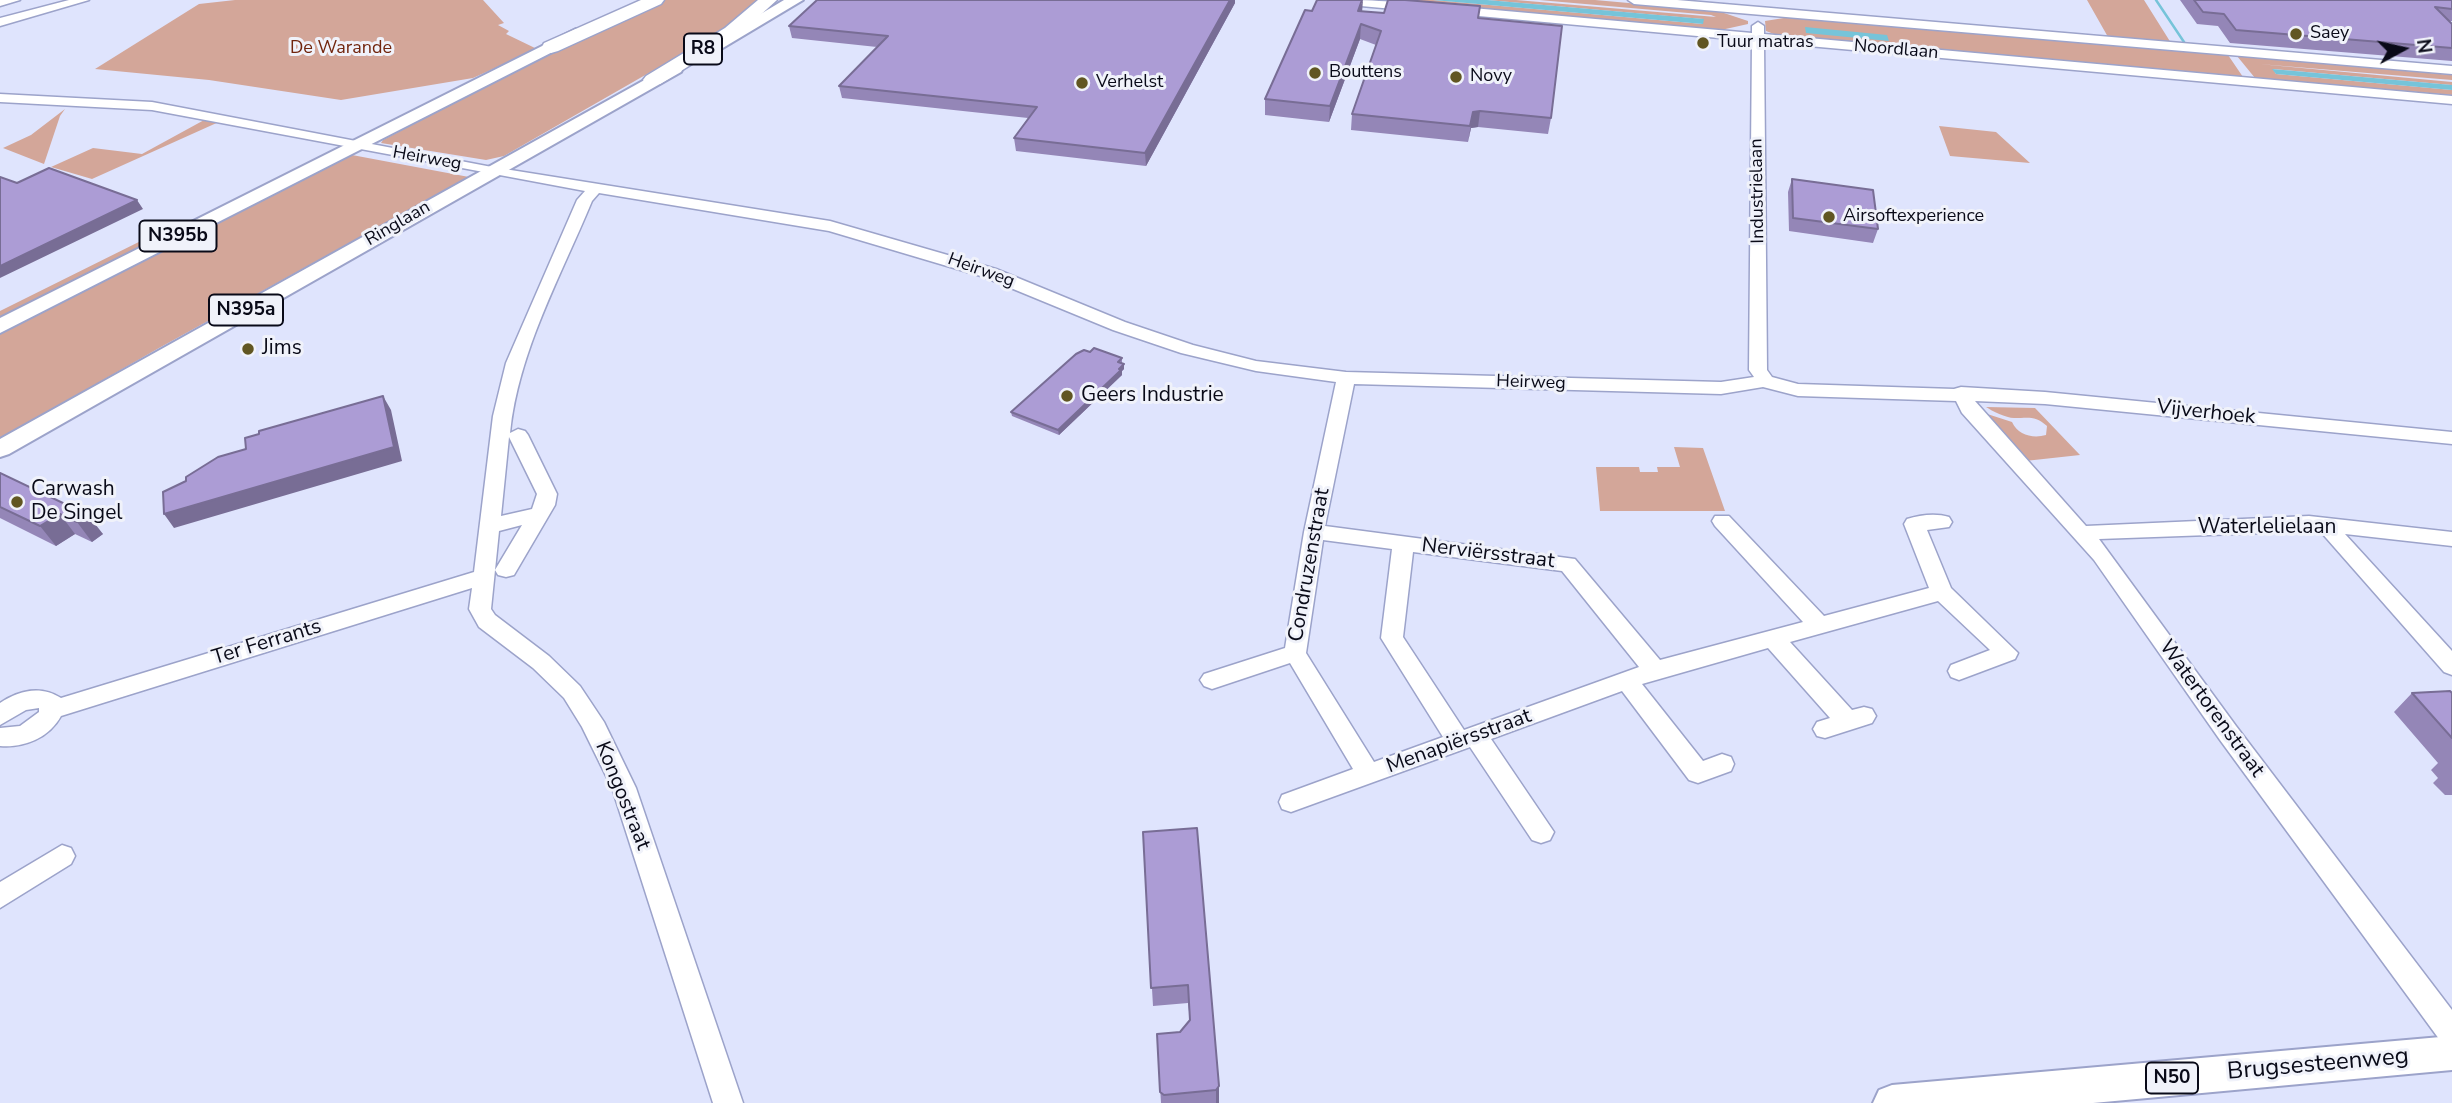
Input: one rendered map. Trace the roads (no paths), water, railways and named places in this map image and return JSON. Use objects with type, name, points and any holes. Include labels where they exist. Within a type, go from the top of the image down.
[{"type":"highway","points":[[551,47],[655,0]]},
{"type":"highway","name":"R8","points":[[653,80],[731,32],[768,0]]},
{"type":"main road","name":"N395b","points":[[0,326],[642,0]]},
{"type":"main road","name":"Ringlaan","points":[[0,449],[795,0]]},
{"type":"main road","name":"Brugsesteenweg","points":[[1892,1103],[2452,1053]]},
{"type":"street","points":[[0,2],[13,0],[28,15]]},
{"type":"street","points":[[0,22],[83,0]]},
{"type":"street","points":[[1339,0],[1423,8]]},
{"type":"street","name":"Noordlaan","points":[[1634,0],[1754,5],[2452,70]]},
{"type":"street","name":"Industrielaan","points":[[1754,5],[1758,38],[1758,370],[1765,381]]},
{"type":"street","name":"Noordlaan","points":[[1437,9],[2452,100]]},
{"type":"street","name":"Heirweg","points":[[0,97],[152,106],[356,146],[850,231],[990,273],[1168,343],[1256,366],[1346,378],[1721,388],[1765,381],[1779,387],[1798,390],[1961,393]]},
{"type":"street","name":"Kongostraat","points":[[596,187],[584,200],[515,363],[502,415],[480,609],[487,621],[541,662],[572,692],[592,723],[624,788],[728,1103]]},
{"type":"street","name":"Condruzenstraat","points":[[1346,378],[1314,532],[1295,653],[1369,775]]},
{"type":"street","name":"Vijverhoek","points":[[1961,393],[2045,397],[2452,438]]},
{"type":"street","name":"Watertorenstraat","points":[[1961,393],[1969,409],[1984,427],[2082,533],[2452,1034]]},
{"type":"street","points":[[506,570],[547,494],[518,435]]},
{"type":"street","points":[[489,526],[538,515]]},
{"type":"street","points":[[1722,521],[1819,625]]},
{"type":"street","points":[[1942,522],[1914,524],[1942,592],[2016,650],[1959,671]]},
{"type":"street","name":"Waterlelielaan","points":[[2082,533],[2309,523],[2452,539]]},
{"type":"street","points":[[2328,527],[2452,666]]},
{"type":"street","name":"Nerviërsstraat","points":[[1314,532],[1568,564],[1655,670]]},
{"type":"street","points":[[1403,543],[1392,638],[1541,832]]},
{"type":"street","name":"Ter Ferrants","points":[[52,710],[482,577]]},
{"type":"street","name":"Menapiërsstraat","points":[[1291,802],[1655,670],[1942,592]]},
{"type":"street","points":[[1773,638],[1845,722]]},
{"type":"street","points":[[1212,680],[1295,653]]},
{"type":"street","points":[[1626,681],[1698,773],[1722,764]]},
{"type":"street","points":[[0,716],[10,707],[31,699],[47,700],[52,704],[47,719],[30,732],[8,738],[0,737]]},
{"type":"street","points":[[0,897],[62,856]]},
{"type":"water","points":[[1433,0],[1487,0],[1704,19],[1703,24]]},
{"type":"water","points":[[1805,27],[1887,35],[1889,41],[1806,33]]},
{"type":"water","points":[[2272,69],[2452,85],[2452,90],[2276,74]]},
{"type":"waterway","points":[[2156,0],[2184,42]]},
{"type":"place","name":"Saey","points":[[2296,34]]},
{"type":"place","name":"Tuur matras","points":[[1703,43]]},
{"type":"place","name":"Bouttens","points":[[1315,73]]},
{"type":"place","name":"Novy","points":[[1456,77]]},
{"type":"place","name":"Verhelst","points":[[1082,83]]},
{"type":"place","name":"Airsoftexperience","points":[[1829,217]]},
{"type":"place","name":"Jims","points":[[248,349]]},
{"type":"place","name":"Geers Industrie","points":[[1067,396]]},
{"type":"place","name":"Carwash De Singel","points":[[17,502]]},
{"type":"park label","name":"De Warande","points":[[341,49]]}]
